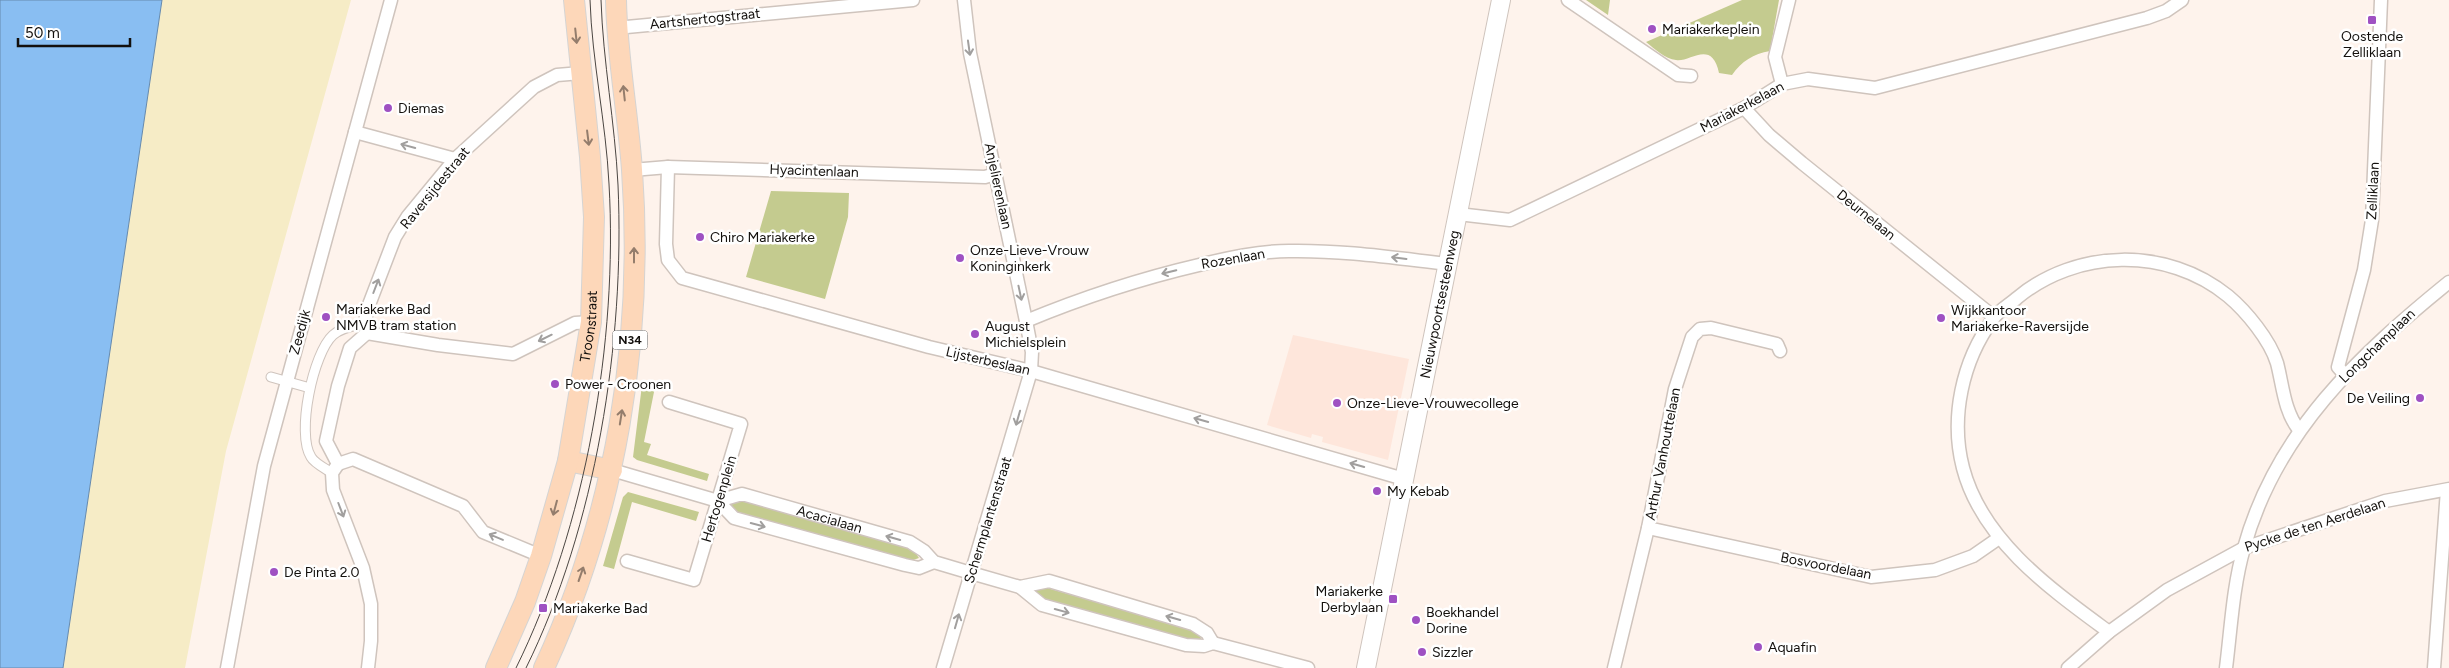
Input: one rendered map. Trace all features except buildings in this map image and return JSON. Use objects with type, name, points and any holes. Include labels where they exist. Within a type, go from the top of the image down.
[{"type":"main road","name":"Troonstraat","points":[[496,668],[525,602],[541,556],[568,461],[591,322],[594,217],[590,157],[574,0]]},
{"type":"main road","name":"N34","points":[[544,668],[569,610],[601,516],[612,470],[627,378],[634,303],[632,170],[616,28],[616,0]]},
{"type":"main road","name":"Nieuwpoortsesteenweg","points":[[1367,668],[1501,0]]},
{"type":"main road","name":"Acacialaan","points":[[568,461],[612,470]]},
{"type":"street","name":"Zeedijk","points":[[227,668],[264,466],[391,0]]},
{"type":"street","points":[[769,13],[774,0]]},
{"type":"street","name":"Aartshertogstraat","points":[[616,28],[913,0]]},
{"type":"street","name":"Anjelierenlaan","points":[[964,0],[970,53],[1032,352],[1031,371]]},
{"type":"street","points":[[1568,0],[1678,75],[1691,76]]},
{"type":"street","points":[[1782,84],[1775,57],[1789,0]]},
{"type":"street","name":"Mariakerkelaan","points":[[1458,214],[1510,220],[1744,108],[1782,84],[1808,79],[1875,88],[2147,18],[2166,11],[2182,0]]},
{"type":"street","name":"Zelliklaan","points":[[2345,375],[2338,367],[2364,270],[2372,220],[2381,0]]},
{"type":"street","name":"Raversijdestraat","points":[[366,328],[367,310],[396,237],[408,216],[455,159],[534,86],[557,76],[581,73]]},
{"type":"street","name":"Deurnelaan","points":[[1744,108],[1769,135],[1802,163],[1994,318]]},
{"type":"street","points":[[355,132],[455,159]]},
{"type":"street","name":"Hyacintenlaan","points":[[632,170],[668,167],[984,177],[995,174]]},
{"type":"street","name":"Lijsterbeslaan","points":[[668,167],[668,260],[682,278],[929,347],[1031,371],[1404,479]]},
{"type":"street","name":"Rozenlaan","points":[[1026,321],[1086,296],[1149,277],[1228,258],[1287,251],[1345,252],[1448,264]]},
{"type":"street","points":[[2109,632],[2049,587],[1999,538],[1978,503],[1963,468],[1956,420],[1962,388],[1975,348],[1994,318],[2032,286],[2075,266],[2112,259],[2154,263],[2190,272],[2227,295],[2252,319],[2276,360],[2290,419],[2299,430]]},
{"type":"street","name":"Longchamplaan","points":[[2226,668],[2244,548],[2277,466],[2313,410],[2345,375],[2402,320],[2449,282]]},
{"type":"street","points":[[335,469],[311,457],[304,432],[310,388],[321,356],[332,336],[344,328],[366,328],[438,345],[513,354],[575,323],[591,322]]},
{"type":"street","points":[[366,328],[350,348],[338,386],[326,442],[335,469],[333,490],[363,568],[370,604],[372,641],[368,668]]},
{"type":"street","name":"Arthur Vanhouttelaan","points":[[1614,668],[1648,528],[1675,388],[1692,337],[1700,329],[1711,328],[1777,344],[1780,351]]},
{"type":"street","name":"Schermplantenstraat","points":[[943,668],[1031,371]]},
{"type":"street","points":[[271,377],[310,388]]},
{"type":"street","name":"Hertogenplein","points":[[627,561],[694,580],[741,424],[669,402]]},
{"type":"street","points":[[335,469],[353,459],[396,476],[463,506],[483,532],[541,556]]},
{"type":"street","name":"Acacialaan","points":[[612,470],[718,501],[734,518],[918,568],[934,562]]},
{"type":"street","points":[[2434,668],[2448,490]]},
{"type":"street","name":"Pycke de ten Aerdelaan","points":[[2068,668],[2109,632],[2168,590],[2244,548],[2385,501],[2448,490]]},
{"type":"street","name":"Acacialaan","points":[[718,501],[742,494],[910,542],[924,551],[934,562],[1020,587],[1042,605],[1186,645],[1204,646],[1213,643],[1308,668]]},
{"type":"street","name":"Bosvoordelaan","points":[[1648,528],[1871,577],[1935,570],[1974,556],[1999,538]]},
{"type":"street","name":"Acacialaan","points":[[1020,587],[1049,581],[1193,624],[1207,632],[1213,643]]},
{"type":"shaded area","name":"Onze-Lieve-Vrouwecollege","points":[[1293,335],[1409,359],[1388,460],[1322,442],[1323,437],[1312,434],[1311,438],[1267,425]]},
{"type":"green space","points":[[1586,0],[1610,0],[1608,15]]},
{"type":"green space","points":[[1742,0],[1779,0],[1770,51],[1748,59],[1732,75],[1719,73],[1716,63],[1706,54],[1676,60],[1668,58],[1646,42]]},
{"type":"green space","points":[[771,191],[849,193],[848,217],[825,299],[746,277]]},
{"type":"green space","points":[[642,385],[655,387],[644,442],[651,444],[647,455],[709,474],[707,481],[637,460],[633,457]]},
{"type":"green space","points":[[628,492],[699,512],[696,521],[632,502],[614,569],[603,566],[623,497]]},
{"type":"green space","points":[[741,500],[905,547],[914,551],[919,558],[910,561],[736,512],[726,502]]},
{"type":"green space","points":[[1044,587],[1192,630],[1200,635],[1201,639],[1197,642],[1042,599],[1032,589]]},
{"type":"sand","points":[[162,0],[351,0],[226,451],[185,668],[63,668]]},
{"type":"water","points":[[0,0],[162,0],[63,668],[0,668]]},
{"type":"tram line","points":[[516,668],[540,613],[561,555],[579,494],[592,432],[602,369],[608,306],[609,184],[593,46],[590,0]]},
{"type":"tram line","points":[[526,668],[550,613],[571,555],[588,494],[601,432],[610,369],[619,245],[618,185],[601,0]]},
{"type":"place","name":"Oostende Zelliklaan","points":[[2372,20]]},
{"type":"place","name":"Mariakerkeplein","points":[[1652,29]]},
{"type":"place","name":"Diemas","points":[[388,108]]},
{"type":"place","name":"Chiro Mariakerke","points":[[700,237]]},
{"type":"place","name":"Onze-Lieve-Vrouw Koninginkerk","points":[[960,258]]},
{"type":"place","name":"Mariakerke Bad NMVB tram station","points":[[326,317]]},
{"type":"place","name":"Wijkkantoor Mariakerke-Raversijde","points":[[1941,318]]},
{"type":"place","name":"August Michielsplein","points":[[975,334]]},
{"type":"place","name":"Power - Croonen","points":[[555,384]]},
{"type":"place","name":"De Veiling","points":[[2420,398]]},
{"type":"place","name":"Onze-Lieve-Vrouwecollege","points":[[1337,403]]},
{"type":"place","name":"My Kebab","points":[[1377,491]]},
{"type":"place","name":"De Pinta 2.0","points":[[274,572]]},
{"type":"place","name":"Mariakerke Derbylaan","points":[[1393,599]]},
{"type":"place","name":"Mariakerke Bad","points":[[543,608]]},
{"type":"place","name":"Boekhandel Dorine","points":[[1416,620]]},
{"type":"place","name":"Aquafin","points":[[1758,647]]},
{"type":"place","name":"Sizzler","points":[[1422,652]]}]
